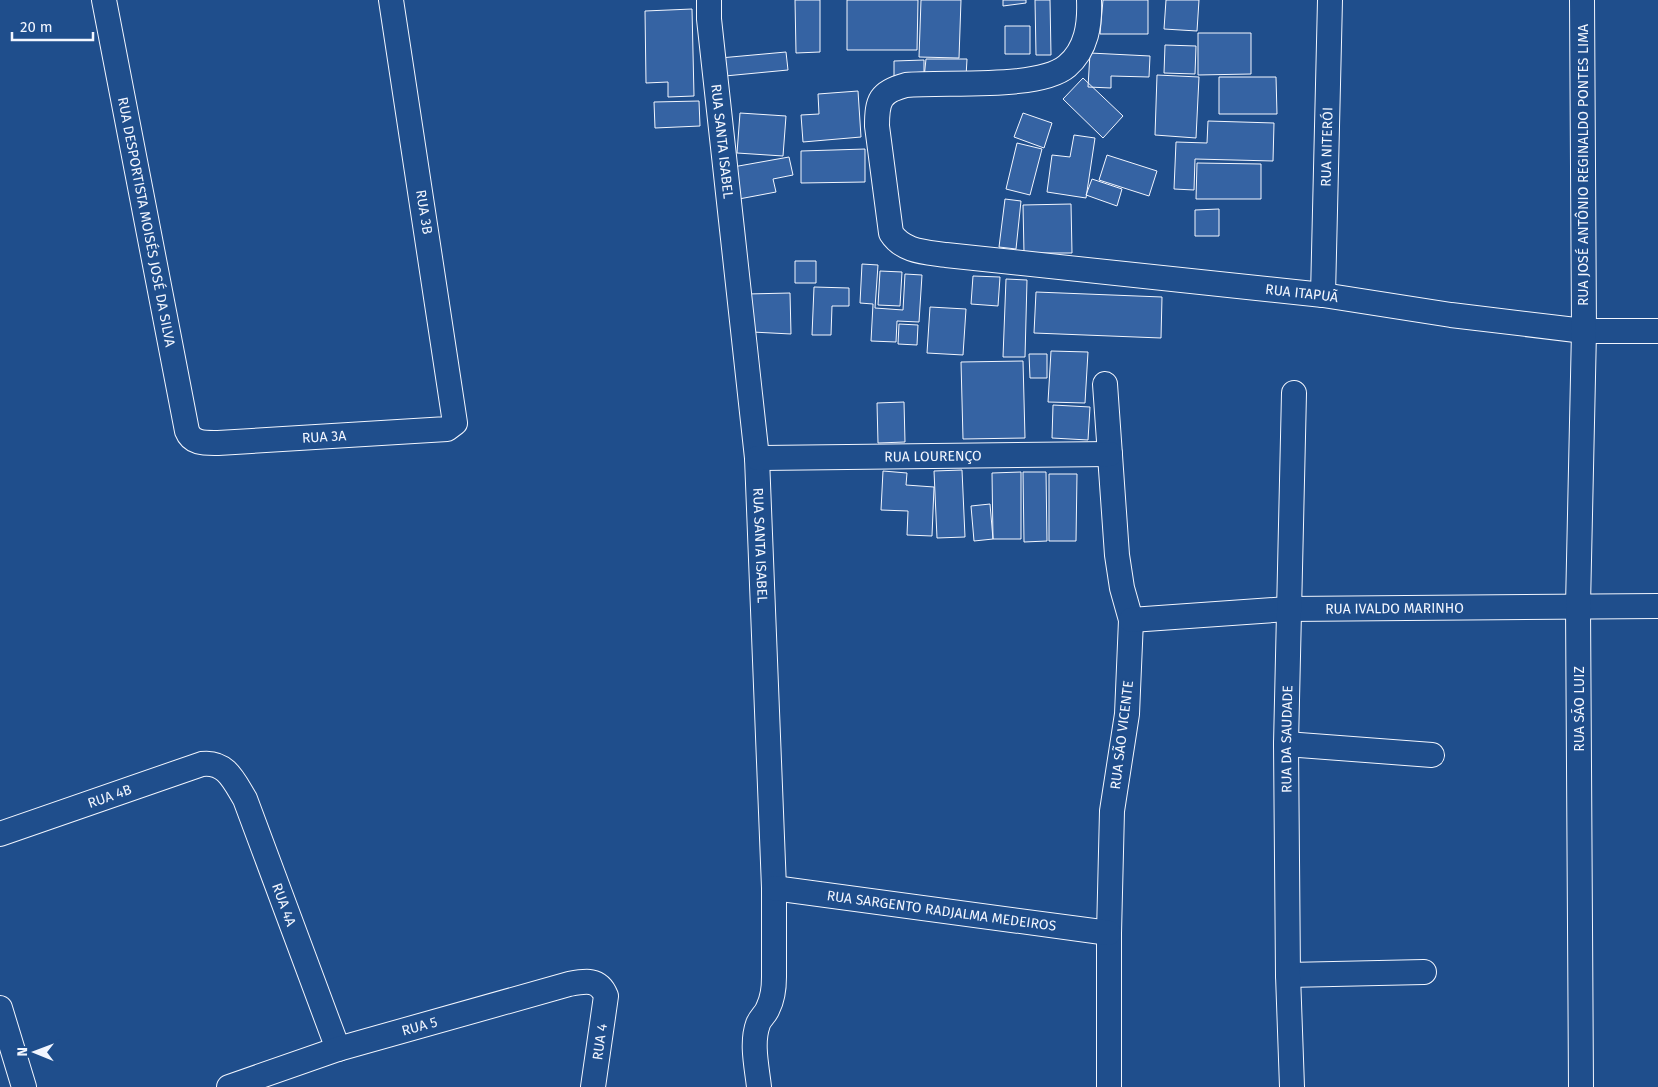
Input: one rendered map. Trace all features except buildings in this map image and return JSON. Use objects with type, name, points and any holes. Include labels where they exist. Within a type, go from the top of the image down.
[{"type":"street","name":"RUA DESPORTISTA MOISÉS JOSÉ DA SILVA","points":[[104,0],[187,431],[194,441]]},
{"type":"street","name":"RUA 3B","points":[[391,0],[456,420],[454,425]]},
{"type":"street","name":"RUA SANTA ISABEL","points":[[709,0],[757,458],[774,888],[774,992],[756,1031],[755,1053],[759,1087]]},
{"type":"street","name":"RUA ITAPUÃ","points":[[1089,0],[1090,15],[1086,39],[1067,66],[1051,75],[1027,80],[906,85],[892,89],[884,94],[877,111],[877,126],[892,232],[896,241],[904,246],[946,255],[1323,295],[1451,315],[1584,331],[1658,330]]},
{"type":"street","name":"RUA NITERÓI","points":[[1323,295],[1330,0]]},
{"type":"street","name":"RUA JOSÉ ANTÔNIO REGINALDO PONTES LIMA","points":[[1582,0],[1584,331]]},
{"type":"street","name":"RUA SÃO LUIZ","points":[[1581,1087],[1578,606],[1584,331]]},
{"type":"street","name":"RUA SÃO VICENTE","points":[[1106,384],[1117,555],[1122,588],[1131,620],[1126,714],[1112,811],[1109,933],[1109,1087]]},
{"type":"street","name":"RUA DA SAUDADE","points":[[1292,1087],[1288,975],[1286,744],[1294,393]]},
{"type":"street","name":"RUA 3A","points":[[194,441],[218,443],[447,429],[454,425]]},
{"type":"street","name":"RUA LOURENÇO","points":[[757,458],[1110,454]]},
{"type":"street","name":"RUA IVALDO MARINHO","points":[[1131,620],[1288,609],[1658,606]]},
{"type":"street","points":[[1286,744],[1432,755]]},
{"type":"street","name":"RUA 4B","points":[[0,834],[202,764],[221,766]]},
{"type":"street","name":"RUA 4A","points":[[221,766],[227,770],[245,799],[338,1049]]},
{"type":"street","name":"RUA SARGENTO RADJALMA MEDEIROS","points":[[774,888],[1109,933]]},
{"type":"street","points":[[1288,975],[1424,972]]},
{"type":"street","name":"RUA 5","points":[[229,1087],[338,1049],[569,984],[591,982],[603,988],[606,996]]},
{"type":"street","name":"RUA 4","points":[[593,1087],[606,996]]},
{"type":"street","points":[[0,1008],[24,1087]]}]
